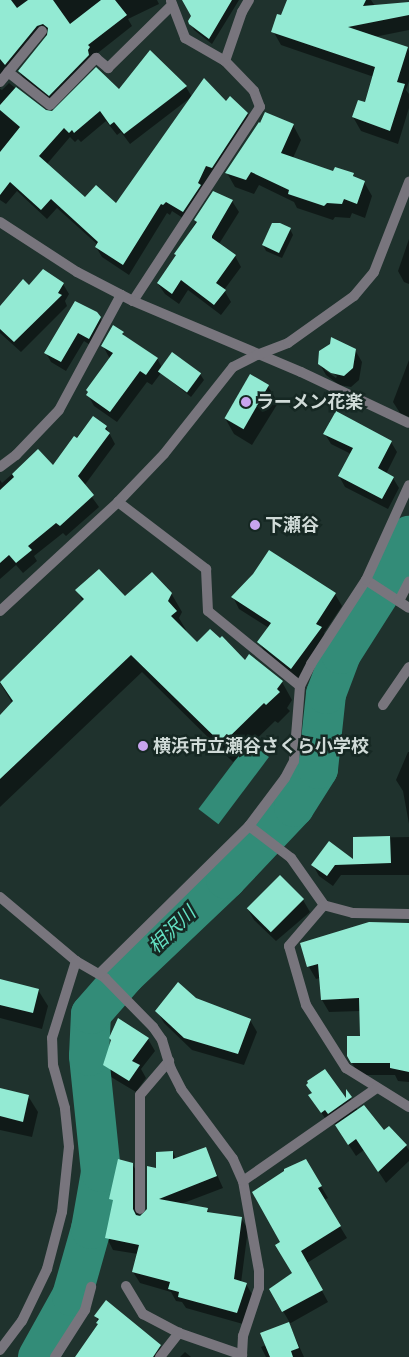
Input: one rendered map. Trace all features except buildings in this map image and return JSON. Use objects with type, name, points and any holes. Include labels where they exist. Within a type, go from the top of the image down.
[{"type":"street","points":[[225,61],[242,12],[249,0]]},
{"type":"street","points":[[8,72],[50,104],[96,58],[108,68],[171,3],[185,38],[225,61],[254,91],[260,107],[132,301]]},
{"type":"street","points":[[0,82],[42,31]]},
{"type":"street","points":[[0,610],[118,502],[164,454],[233,367],[288,343],[354,296],[374,272],[409,182]]},
{"type":"street","points":[[0,222],[77,272],[132,301],[301,372],[409,423]]},
{"type":"street","points":[[0,467],[16,454],[59,410],[121,295]]},
{"type":"street","points":[[102,976],[252,829],[285,778],[294,761],[300,686],[311,664],[369,582],[409,485]]},
{"type":"street","points":[[118,502],[206,569],[208,611],[300,686]]},
{"type":"street","points":[[396,599],[409,581]]},
{"type":"street","points":[[369,582],[409,608]]},
{"type":"street","points":[[383,705],[409,667]]},
{"type":"street","points":[[252,829],[291,858],[324,905],[353,913],[409,914]]},
{"type":"street","points":[[0,897],[76,961],[102,976],[153,1027],[162,1040],[181,1089],[233,1159],[243,1182],[259,1271],[259,1288],[243,1336],[242,1356],[179,1333],[143,1314],[126,1286]]},
{"type":"street","points":[[324,905],[289,946],[306,1005],[346,1068],[409,1107]]},
{"type":"street","points":[[0,1350],[22,1321],[47,1269],[62,1212],[69,1147],[65,1108],[53,1065],[52,1038],[76,961]]},
{"type":"street","points":[[140,1209],[140,1095],[169,1061]]},
{"type":"street","points":[[243,1182],[377,1088]]},
{"type":"street","points":[[55,1357],[85,1310],[91,1287]]},
{"type":"street","points":[[160,1357],[179,1333]]},
{"type":"shaded area","points":[[249,742],[269,757],[218,824],[198,809]]},
{"type":"waterway","name":"相沢川","points":[[38,1357],[72,1296],[91,1229],[101,1172],[89,1056],[91,1014],[125,975],[226,879],[294,807],[318,769],[326,694],[341,654],[392,574],[409,536]]},
{"type":"place","name":"ラーメン花楽","points":[[246,402]]},
{"type":"place","name":"下瀬谷","points":[[255,525]]},
{"type":"place","name":"横浜市立瀬谷さくら小学校","points":[[143,746]]}]
